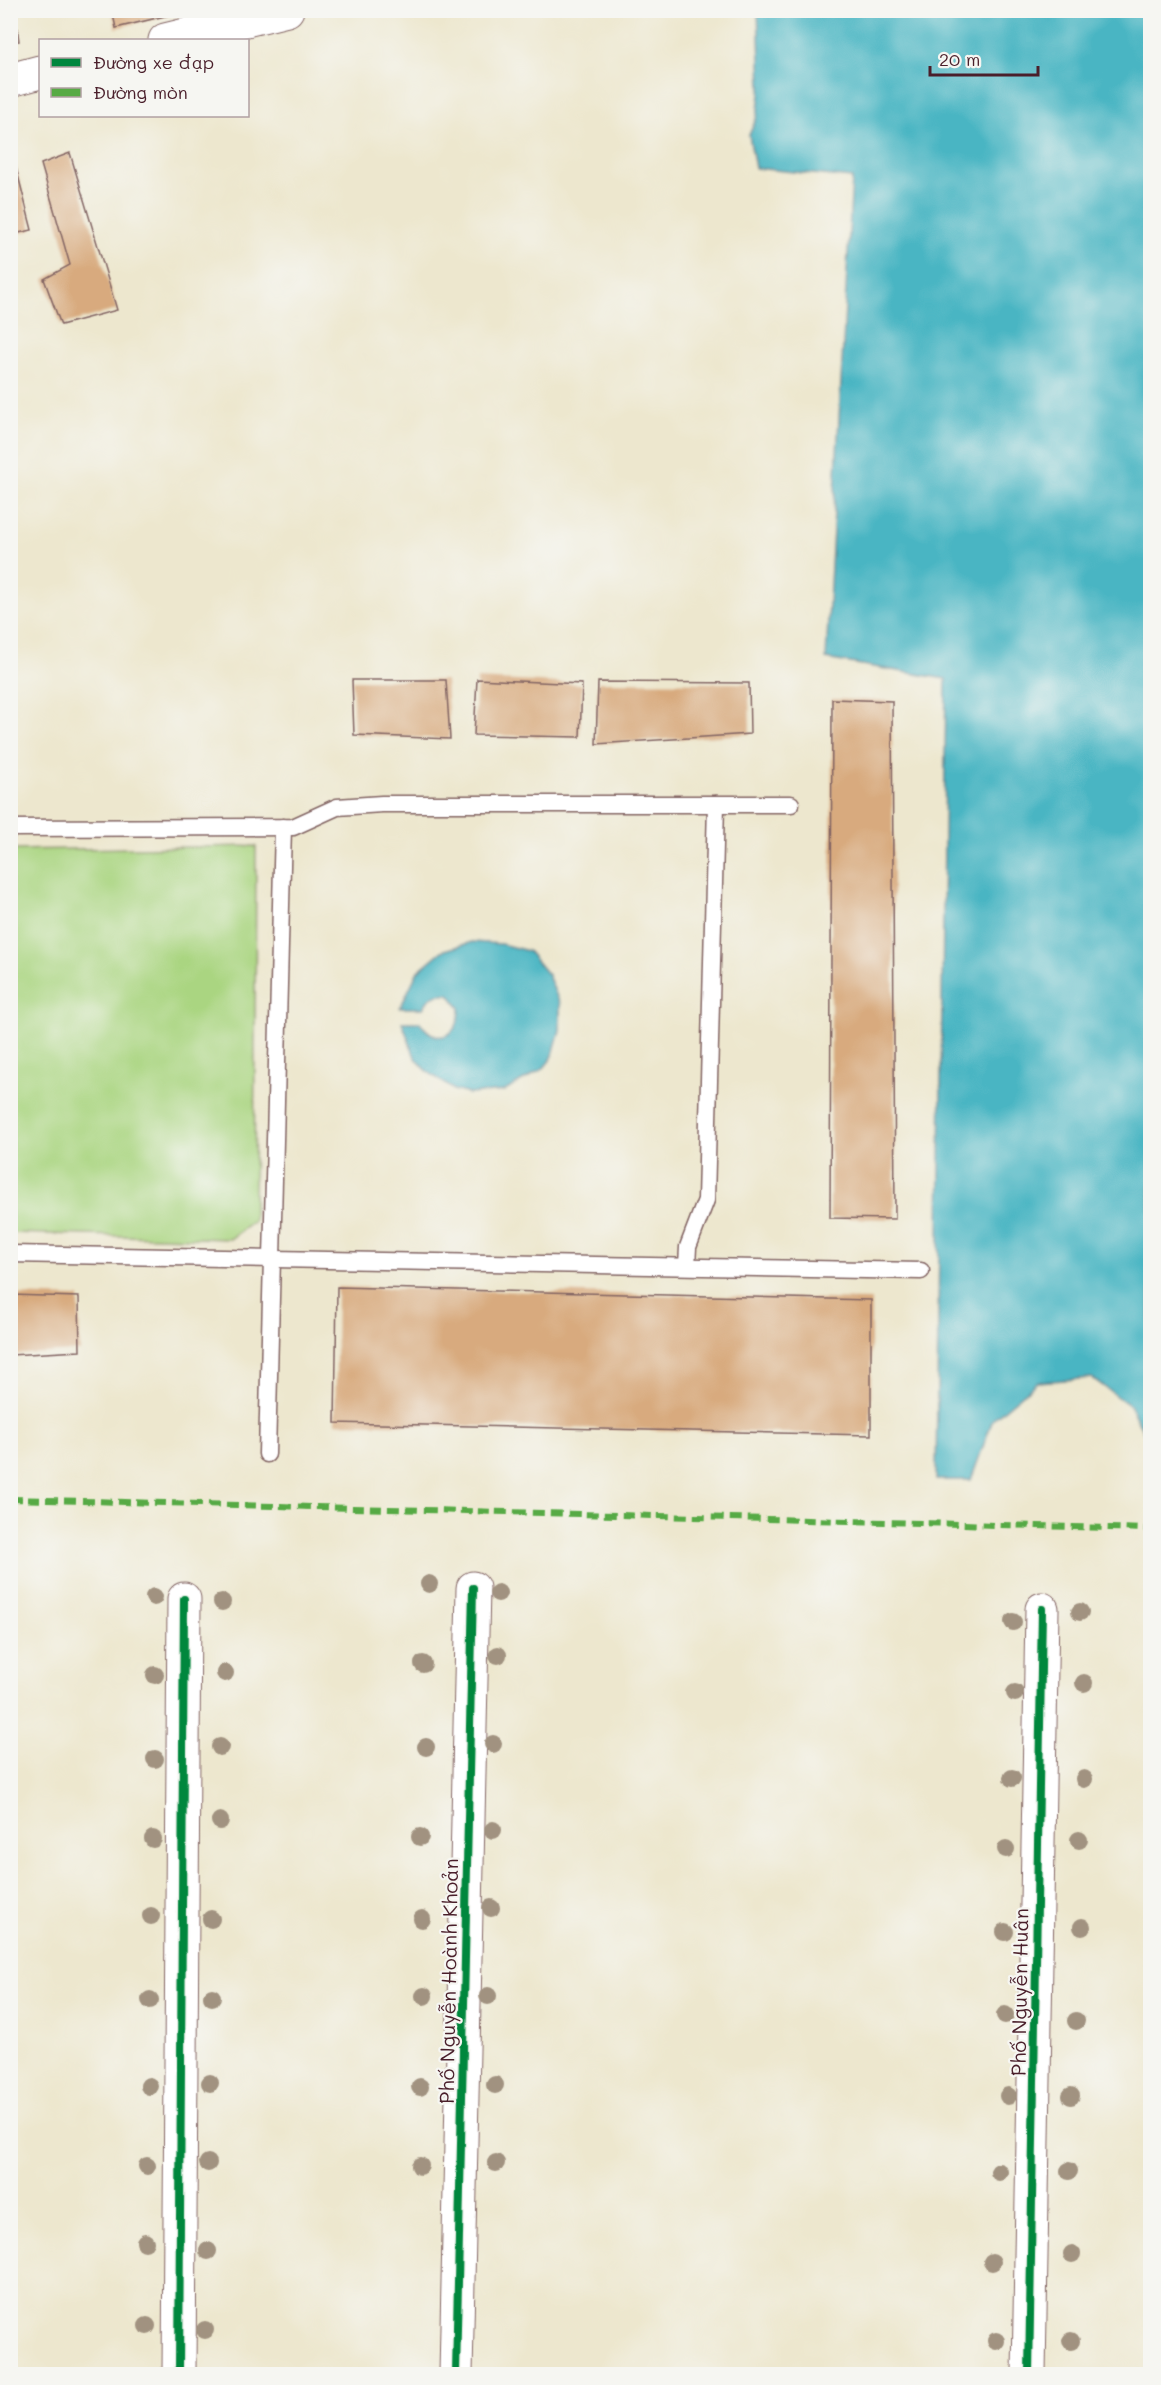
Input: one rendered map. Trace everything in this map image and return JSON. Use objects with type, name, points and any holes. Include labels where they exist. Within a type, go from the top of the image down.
[{"type":"street","points":[[169,39],[287,10]]},
{"type":"street","points":[[10,80],[39,72]]},
{"type":"street","name":"Phố Nguyễn Hoành Khoản","points":[[456,2374],[473,1588]]},
{"type":"street","points":[[179,2374],[184,1599]]},
{"type":"street","name":"Phố Nguyễn Huân","points":[[1029,2374],[1042,1609]]},
{"type":"lane","points":[[10,828],[293,827],[337,807],[382,804],[791,804]]},
{"type":"lane","points":[[687,1266],[688,1247],[706,1200],[716,804]]},
{"type":"lane","points":[[267,1454],[284,826]]},
{"type":"lane","points":[[10,1254],[921,1271]]},
{"type":"green space","points":[[256,846],[254,1221],[230,1239],[11,1233],[11,850]]},
{"type":"water","points":[[758,11],[1150,11],[1150,1443],[1129,1405],[1092,1378],[1037,1382],[993,1419],[971,1480],[936,1480],[946,679],[826,659],[852,178],[755,168],[749,135],[757,117],[761,87]]},
{"type":"water","points":[[472,942],[501,944],[528,951],[548,975],[560,1004],[560,1030],[552,1058],[543,1069],[505,1091],[469,1094],[454,1090],[427,1071],[415,1057],[402,1022],[420,1022],[433,1035],[440,1036],[452,1032],[459,1018],[460,1008],[449,994],[433,996],[423,1008],[400,1008],[418,971],[442,951]]},
{"type":"building","points":[[10,10],[15,10],[19,41],[10,42]]},
{"type":"building","points":[[112,10],[184,10],[185,11],[116,28]]},
{"type":"building","points":[[10,144],[32,230],[10,235]]},
{"type":"building","points":[[70,153],[117,310],[61,325],[44,279],[70,265],[41,164]]},
{"type":"building","points":[[477,679],[582,684],[580,737],[474,735]]},
{"type":"building","points":[[352,680],[446,680],[450,739],[354,735]]},
{"type":"building","points":[[598,682],[749,683],[750,734],[596,744]]},
{"type":"building","points":[[832,699],[892,701],[895,1219],[830,1218]]},
{"type":"building","points":[[337,1287],[871,1300],[871,1435],[335,1423]]},
{"type":"building","points":[[10,1295],[79,1297],[80,1351],[10,1355]]},
{"type":"marked path","points":[[10,1499],[1150,1529]]},
{"type":"cycle path","points":[[456,2374],[473,1588]]},
{"type":"cycle path","points":[[179,2374],[184,1599]]},
{"type":"cycle path","points":[[1029,2374],[1042,1609]]}]
